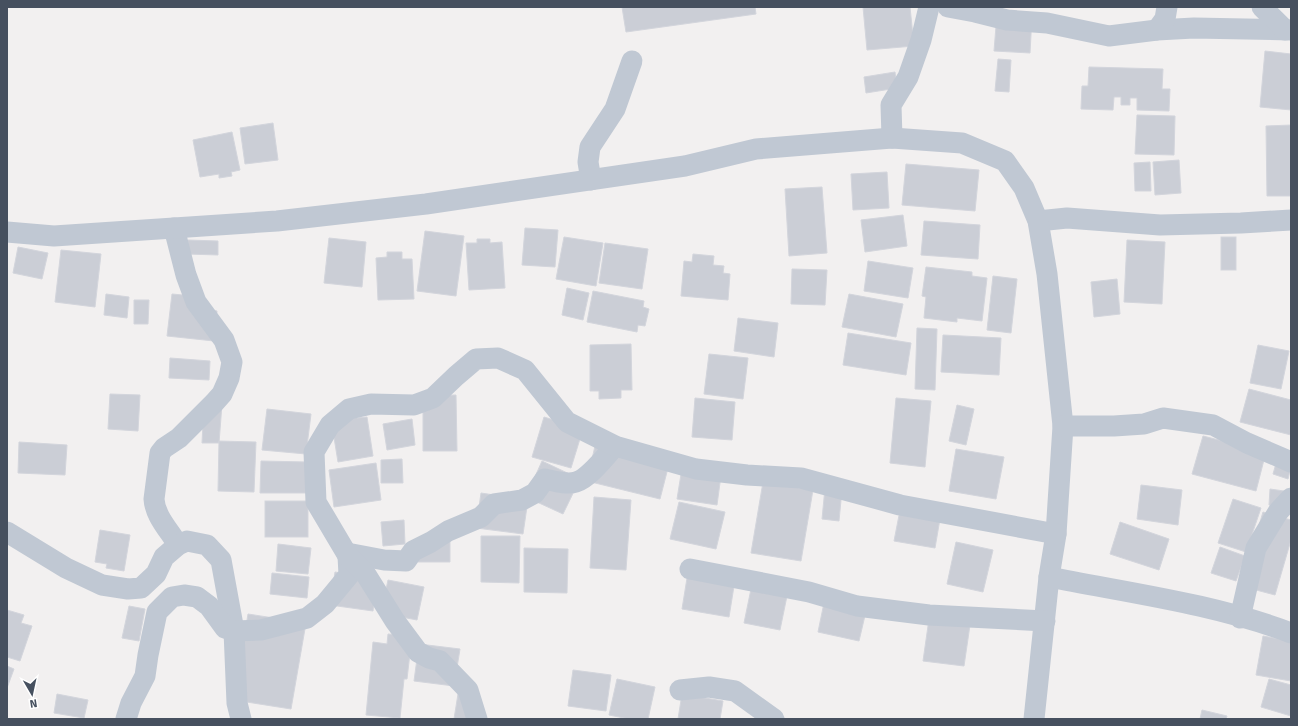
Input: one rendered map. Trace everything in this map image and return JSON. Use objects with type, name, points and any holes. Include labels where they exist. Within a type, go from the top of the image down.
[{"type":"street","points":[[892,138],[891,105],[908,77],[921,40],[929,7]]},
{"type":"street","points":[[948,7],[1007,20],[1047,23],[1109,36],[1157,30],[1194,28],[1288,30]]},
{"type":"street","points":[[1157,30],[1165,19],[1167,7]]},
{"type":"street","points":[[1262,7],[1288,30]]},
{"type":"street","points":[[591,180],[588,162],[590,147],[615,109],[632,61]]},
{"type":"street","points":[[7,232],[54,236],[277,221],[426,204],[591,180],[685,166],[756,150],[892,138],[962,143],[1005,161],[1024,188],[1038,221],[1047,274],[1063,426],[1056,534],[1049,577],[1034,719]]},
{"type":"street","points":[[1038,221],[1067,218],[1160,226],[1291,220]]},
{"type":"street","points":[[174,228],[186,275],[196,302],[224,340],[232,362],[229,378],[222,394],[179,438],[164,448],[160,454],[154,505],[156,512],[178,544]]},
{"type":"street","points":[[477,719],[468,690],[440,661],[429,658],[418,652],[395,621],[366,573],[348,554],[316,502],[314,452],[330,425],[349,409],[371,404],[414,405],[426,401],[433,398],[476,359],[498,358],[525,370],[567,422],[615,446],[696,469],[747,475],[801,478],[900,505],[1056,534]]},
{"type":"street","points":[[1063,426],[1114,426],[1144,424],[1163,418],[1213,425],[1247,443],[1291,462]]},
{"type":"street","points":[[348,554],[384,560],[406,561],[413,551],[448,531],[481,517],[494,504],[522,500],[535,493],[545,479],[558,482],[576,482],[590,473],[615,446]]},
{"type":"street","points":[[1240,618],[1256,548],[1278,512],[1291,498]]},
{"type":"street","points":[[7,532],[66,568],[102,585],[128,589],[141,588],[156,574],[164,557],[178,544],[187,541],[207,545],[221,560],[234,631],[237,703],[241,719]]},
{"type":"street","points":[[126,719],[131,703],[145,676],[157,612],[172,597],[184,595],[197,597],[209,606],[225,628],[234,631],[261,630],[308,618],[325,604],[349,574],[348,554]]},
{"type":"street","points":[[690,569],[809,592],[857,606],[928,615],[1045,621]]},
{"type":"street","points":[[1049,577],[1203,607],[1276,628],[1291,634]]},
{"type":"street","points":[[680,690],[709,687],[735,692],[774,719]]},
{"type":"building","points":[[622,7],[755,7],[756,14],[626,32]]},
{"type":"building","points":[[863,7],[910,7],[914,46],[867,50]]},
{"type":"building","points":[[997,14],[1032,16],[1030,53],[994,51]]},
{"type":"building","points":[[1265,51],[1291,54],[1291,110],[1260,107]]},
{"type":"building","points":[[998,59],[1011,60],[1009,92],[995,91]]},
{"type":"building","points":[[1089,67],[1163,69],[1162,89],[1170,89],[1169,111],[1137,110],[1137,98],[1130,98],[1130,105],[1121,105],[1121,97],[1114,97],[1113,110],[1081,109],[1082,86],[1088,86]]},
{"type":"building","points":[[895,72],[897,88],[866,93],[864,77]]},
{"type":"building","points":[[1137,115],[1175,116],[1174,155],[1135,154]]},
{"type":"building","points":[[273,123],[278,160],[245,164],[240,128]]},
{"type":"building","points":[[1291,125],[1291,196],[1267,196],[1266,126]]},
{"type":"building","points":[[232,132],[240,170],[231,172],[232,176],[219,178],[219,174],[200,177],[193,140]]},
{"type":"building","points":[[1179,160],[1181,193],[1155,195],[1153,162]]},
{"type":"building","points":[[1150,162],[1151,191],[1135,191],[1134,163]]},
{"type":"building","points":[[906,164],[979,170],[975,211],[902,205]]},
{"type":"building","points":[[887,172],[889,208],[853,210],[851,174]]},
{"type":"building","points":[[822,187],[827,253],[789,256],[785,189]]},
{"type":"building","points":[[903,215],[907,246],[865,252],[861,220]]},
{"type":"building","points":[[924,221],[980,225],[978,259],[921,255]]},
{"type":"building","points":[[525,228],[558,230],[555,267],[522,265]]},
{"type":"building","points":[[425,231],[464,236],[456,296],[417,291]]},
{"type":"building","points":[[564,237],[603,243],[596,286],[556,279]]},
{"type":"building","points":[[1221,237],[1236,237],[1236,270],[1221,270]]},
{"type":"building","points":[[329,238],[366,242],[362,287],[324,283]]},
{"type":"building","points":[[477,239],[490,239],[490,243],[502,242],[505,288],[469,290],[466,243],[477,243]]},
{"type":"building","points":[[188,240],[218,241],[218,255],[187,254]]},
{"type":"building","points":[[1127,240],[1165,242],[1162,304],[1124,302]]},
{"type":"building","points":[[605,243],[648,249],[642,289],[599,283]]},
{"type":"building","points":[[18,247],[48,253],[42,279],[13,273]]},
{"type":"building","points":[[61,250],[101,254],[95,307],[55,302]]},
{"type":"building","points":[[387,252],[402,252],[402,259],[412,259],[414,299],[378,300],[376,258],[387,257]]},
{"type":"building","points":[[693,254],[714,256],[713,265],[724,266],[723,273],[730,274],[728,300],[681,296],[684,261],[692,262]]},
{"type":"building","points":[[868,261],[913,268],[908,298],[864,291]]},
{"type":"building","points":[[926,267],[972,272],[972,276],[987,278],[982,321],[957,318],[957,322],[924,318],[926,297],[922,296]]},
{"type":"building","points":[[792,269],[827,270],[825,305],[791,304]]},
{"type":"building","points":[[993,276],[1017,279],[1011,333],[987,330]]},
{"type":"building","points":[[1117,279],[1120,314],[1094,317],[1091,282]]},
{"type":"building","points":[[567,288],[589,293],[583,320],[562,315]]},
{"type":"building","points":[[593,291],[644,301],[643,307],[649,309],[645,326],[638,325],[637,332],[587,322]]},
{"type":"building","points":[[106,294],[129,297],[127,318],[104,315]]},
{"type":"building","points":[[172,294],[193,296],[192,308],[217,311],[214,341],[167,336]]},
{"type":"building","points":[[849,294],[903,304],[896,337],[842,327]]},
{"type":"building","points":[[134,300],[149,300],[148,324],[134,324]]},
{"type":"building","points":[[738,318],[778,323],[774,357],[734,351]]},
{"type":"building","points":[[917,328],[937,329],[935,390],[915,389]]},
{"type":"building","points":[[848,333],[911,343],[906,375],[843,365]]},
{"type":"building","points":[[943,335],[1001,338],[999,375],[941,372]]},
{"type":"building","points":[[631,344],[632,390],[621,390],[621,398],[599,399],[599,391],[590,391],[590,345]]},
{"type":"building","points":[[1258,345],[1289,351],[1281,389],[1250,383]]},
{"type":"building","points":[[709,354],[748,358],[743,399],[704,394]]},
{"type":"building","points":[[170,358],[210,361],[209,380],[169,378]]},
{"type":"building","points":[[1249,389],[1291,400],[1291,435],[1240,422]]},
{"type":"building","points":[[110,394],[140,395],[138,431],[108,429]]},
{"type":"building","points":[[456,395],[457,451],[423,451],[423,396]]},
{"type":"building","points":[[695,398],[735,402],[732,440],[692,437]]},
{"type":"building","points":[[896,398],[931,401],[925,467],[890,463]]},
{"type":"building","points":[[204,403],[222,404],[219,443],[202,443]]},
{"type":"building","points":[[957,405],[974,409],[966,445],[949,441]]},
{"type":"building","points":[[267,409],[311,414],[306,454],[262,450]]},
{"type":"building","points":[[356,410],[357,418],[367,417],[373,456],[338,462],[331,419]]},
{"type":"building","points":[[544,417],[583,429],[571,468],[532,457]]},
{"type":"building","points":[[412,419],[415,445],[387,450],[383,424]]},
{"type":"building","points":[[1203,436],[1266,452],[1256,491],[1192,474]]},
{"type":"building","points":[[219,441],[256,442],[254,492],[218,491]]},
{"type":"building","points":[[19,442],[67,445],[65,475],[18,473]]},
{"type":"building","points":[[595,446],[669,464],[660,499],[587,481]]},
{"type":"building","points":[[956,449],[1004,457],[996,499],[949,491]]},
{"type":"building","points":[[1279,453],[1291,467],[1288,479],[1273,474]]},
{"type":"building","points":[[402,459],[403,483],[381,483],[381,460]]},
{"type":"building","points":[[261,461],[307,462],[306,493],[260,493]]},
{"type":"building","points":[[542,461],[580,479],[563,514],[526,497]]},
{"type":"building","points":[[683,462],[722,468],[717,505],[677,499]]},
{"type":"building","points":[[376,463],[381,500],[334,507],[329,470]]},
{"type":"building","points":[[763,482],[813,490],[801,561],[751,553]]},
{"type":"building","points":[[1141,485],[1182,490],[1178,525],[1137,519]]},
{"type":"building","points":[[825,488],[842,490],[839,521],[822,519]]},
{"type":"building","points":[[1270,489],[1291,492],[1291,507],[1269,505]]},
{"type":"building","points":[[481,493],[528,500],[523,534],[476,528]]},
{"type":"building","points":[[594,497],[631,500],[626,570],[590,568]]},
{"type":"building","points":[[1233,499],[1261,508],[1246,552],[1218,543]]},
{"type":"building","points":[[265,501],[308,501],[308,537],[265,537]]},
{"type":"building","points":[[679,502],[725,512],[716,549],[670,539]]},
{"type":"building","points":[[901,505],[941,513],[935,548],[894,541]]},
{"type":"building","points":[[1263,512],[1291,520],[1291,540],[1275,595],[1241,586]]},
{"type":"building","points":[[404,520],[405,544],[383,546],[381,522]]},
{"type":"building","points":[[1120,522],[1169,539],[1159,570],[1110,554]]},
{"type":"building","points":[[100,530],[130,535],[124,571],[106,568],[107,564],[95,562]]},
{"type":"building","points":[[481,536],[520,536],[519,583],[481,582]]},
{"type":"building","points":[[419,538],[450,538],[450,562],[418,562]]},
{"type":"building","points":[[956,542],[993,550],[983,592],[947,584]]},
{"type":"building","points":[[278,544],[311,548],[308,574],[276,571]]},
{"type":"building","points":[[1220,547],[1245,556],[1236,581],[1211,573]]},
{"type":"building","points":[[524,548],[568,549],[567,593],[524,592]]},
{"type":"building","points":[[335,572],[377,578],[373,611],[330,605]]},
{"type":"building","points":[[688,572],[735,580],[729,617],[682,609]]},
{"type":"building","points":[[272,573],[309,577],[307,598],[270,594]]},
{"type":"building","points":[[388,580],[424,587],[417,620],[381,613]]},
{"type":"building","points":[[751,589],[787,596],[780,630],[744,623]]},
{"type":"building","points":[[825,598],[867,607],[859,641],[818,632]]},
{"type":"building","points":[[129,606],[145,609],[139,641],[122,638]]},
{"type":"building","points":[[7,610],[24,615],[21,623],[32,626],[20,661],[7,657]]},
{"type":"building","points":[[248,614],[306,623],[291,709],[234,700]]},
{"type":"building","points":[[929,619],[970,625],[964,666],[923,661]]},
{"type":"building","points":[[388,634],[412,636],[407,679],[404,679],[400,718],[366,715],[373,642],[387,644]]},
{"type":"building","points":[[1263,636],[1291,641],[1291,681],[1256,675]]},
{"type":"building","points":[[419,644],[460,649],[454,686],[414,681]]},
{"type":"building","points":[[7,666],[14,669],[7,688]]},
{"type":"building","points":[[573,670],[611,675],[606,711],[568,706]]},
{"type":"building","points":[[617,679],[655,687],[648,719],[629,719],[609,715]]},
{"type":"building","points":[[1269,679],[1291,685],[1291,716],[1261,707]]},
{"type":"building","points":[[57,694],[88,700],[84,718],[54,713]]},
{"type":"building","points":[[458,694],[475,695],[473,719],[454,719]]},
{"type":"building","points":[[682,694],[723,701],[720,719],[678,719]]},
{"type":"building","points":[[1202,710],[1227,716],[1226,719],[1200,719]]}]
